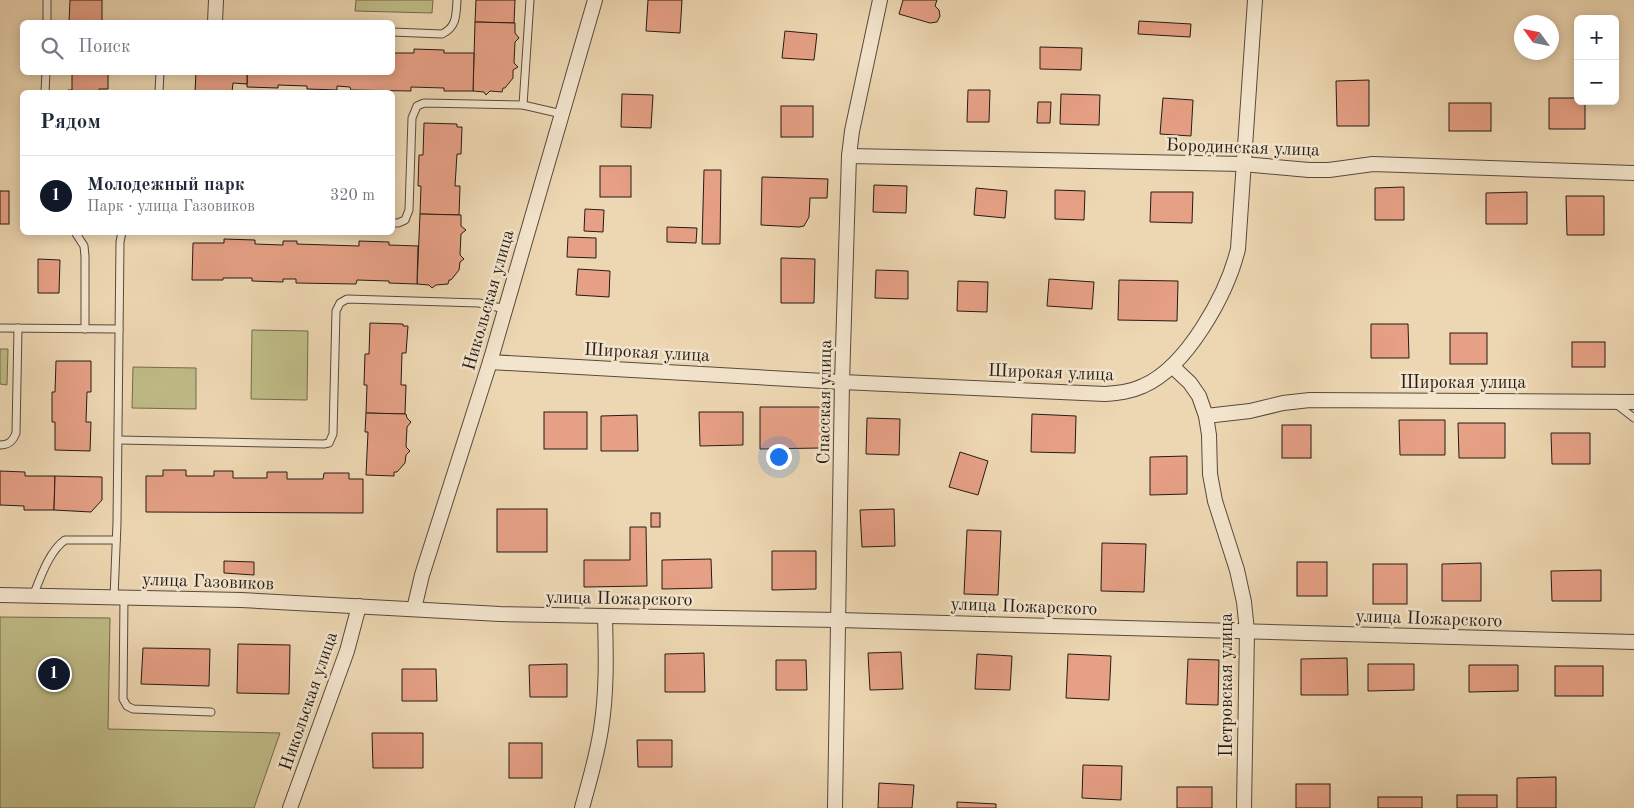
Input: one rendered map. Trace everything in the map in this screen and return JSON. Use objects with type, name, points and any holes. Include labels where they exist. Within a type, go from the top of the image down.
[{"type":"street","points":[[215,0],[215,20]]},
{"type":"street","name":"Никольская улица","points":[[414,609],[422,575],[490,362],[596,0]]},
{"type":"street","name":"Спасская улица","points":[[835,808],[842,382],[849,156],[852,130],[880,0]]},
{"type":"street","points":[[1206,416],[1199,396],[1190,383],[1172,366],[1188,347],[1217,305],[1234,266],[1238,249],[1255,0]]},
{"type":"street","name":"Бородинская улица","points":[[849,156],[1243,164],[1309,170],[1329,170],[1373,164],[1634,173]]},
{"type":"street","name":"Широкая улица","points":[[490,362],[842,382],[1105,394],[1125,392],[1143,386],[1161,376],[1172,366]]},
{"type":"street","name":"Широкая улица","points":[[1206,416],[1250,411],[1283,403],[1310,400],[1634,402]]},
{"type":"street","name":"Петровская улица","points":[[1206,416],[1209,435],[1210,474],[1215,501],[1237,570],[1244,602],[1247,632],[1244,808]]},
{"type":"street","name":"улица Газовиков","points":[[0,595],[241,600],[414,609]]},
{"type":"street","name":"Никольская улица","points":[[290,808],[347,652],[358,606]]},
{"type":"street","name":"улица Пожарского","points":[[414,609],[605,617],[839,620],[1634,642]]},
{"type":"street","points":[[582,808],[594,764],[601,728],[605,694],[605,617]]},
{"type":"lane","points":[[47,0],[47,20]]},
{"type":"lane","points":[[395,32],[442,34],[449,31],[456,19],[457,0]]},
{"type":"lane","points":[[523,105],[530,0]]},
{"type":"lane","points":[[45,90],[46,75]]},
{"type":"lane","points":[[159,90],[160,75]]},
{"type":"lane","points":[[395,223],[404,220],[409,210],[412,118],[417,106],[424,103],[523,105],[562,114]]},
{"type":"lane","points":[[77,235],[84,246],[86,256],[85,329]]},
{"type":"lane","points":[[121,235],[116,540],[123,699],[127,706],[134,709],[211,712]]},
{"type":"lane","points":[[119,440],[329,443],[333,434],[336,311],[340,303],[347,299],[479,303],[505,309]]},
{"type":"lane","points":[[0,328],[120,329]]},
{"type":"lane","points":[[0,446],[9,444],[14,439],[16,433],[18,328]]},
{"type":"lane","points":[[1613,402],[1634,418]]},
{"type":"lane","points":[[33,596],[48,562],[64,540],[116,540]]},
{"type":"shaded area","points":[[356,0],[433,0],[432,13],[355,11]]},
{"type":"shaded area","points":[[252,330],[308,331],[307,400],[251,399]]},
{"type":"shaded area","points":[[0,349],[8,349],[7,385],[0,384]]},
{"type":"shaded area","points":[[133,367],[196,368],[196,409],[132,408]]},
{"type":"shaded area","points":[[0,617],[110,618],[108,729],[280,733],[254,808],[0,808]]},
{"type":"building","points":[[70,0],[102,0],[102,20],[69,20]]},
{"type":"building","points":[[476,0],[515,0],[514,23],[475,22]]},
{"type":"building","points":[[648,0],[682,0],[680,33],[646,31]]},
{"type":"building","points":[[903,0],[937,0],[935,6],[939,10],[940,16],[937,22],[930,23],[899,14]]},
{"type":"building","points":[[1139,21],[1191,24],[1190,37],[1138,34]]},
{"type":"building","points":[[475,22],[515,23],[515,33],[519,38],[515,42],[514,63],[518,67],[513,70],[513,78],[503,88],[502,92],[490,91],[486,95],[484,92],[473,91]]},
{"type":"building","points":[[785,31],[817,34],[814,60],[782,58]]},
{"type":"building","points":[[1040,47],[1082,48],[1081,70],[1040,69]]},
{"type":"building","points":[[414,49],[444,50],[444,53],[474,53],[473,91],[444,91],[444,88],[411,87],[411,91],[351,90],[350,87],[337,86],[337,90],[307,89],[307,86],[278,85],[278,88],[247,87],[247,75],[395,75],[395,53],[414,53]]},
{"type":"building","points":[[72,75],[108,75],[108,89],[72,90]]},
{"type":"building","points":[[196,75],[247,75],[247,84],[233,83],[232,90],[195,90]]},
{"type":"building","points":[[1369,80],[1369,126],[1337,126],[1336,81]]},
{"type":"building","points":[[968,90],[990,90],[989,122],[967,122]]},
{"type":"building","points":[[622,94],[653,95],[651,128],[621,127]]},
{"type":"building","points":[[1061,94],[1100,95],[1099,125],[1060,124]]},
{"type":"building","points":[[1163,98],[1193,100],[1191,136],[1160,134]]},
{"type":"building","points":[[1549,98],[1574,98],[1574,105],[1585,105],[1585,129],[1549,129]]},
{"type":"building","points":[[1038,102],[1051,102],[1050,123],[1037,123]]},
{"type":"building","points":[[1449,103],[1491,103],[1491,131],[1449,131]]},
{"type":"building","points":[[781,106],[813,106],[813,137],[781,137]]},
{"type":"building","points":[[424,123],[457,124],[457,127],[462,127],[461,154],[457,154],[455,186],[460,186],[459,215],[420,214],[421,186],[418,186],[419,155],[423,155]]},
{"type":"building","points":[[600,166],[631,166],[631,197],[600,197]]},
{"type":"building","points":[[704,170],[721,170],[720,244],[702,244]]},
{"type":"building","points":[[762,177],[828,179],[827,198],[810,198],[809,217],[804,226],[761,225]]},
{"type":"building","points":[[874,185],[907,186],[906,213],[873,212]]},
{"type":"building","points":[[1404,187],[1404,220],[1375,220],[1375,188]]},
{"type":"building","points":[[976,188],[1007,191],[1005,218],[974,215]]},
{"type":"building","points":[[1055,190],[1085,191],[1084,220],[1055,219]]},
{"type":"building","points":[[0,191],[9,191],[9,224],[0,224]]},
{"type":"building","points":[[1151,192],[1193,192],[1192,223],[1150,222]]},
{"type":"building","points":[[1527,192],[1527,224],[1486,224],[1486,193]]},
{"type":"building","points":[[1566,196],[1604,196],[1604,235],[1567,235]]},
{"type":"building","points":[[585,209],[604,210],[603,232],[584,231]]},
{"type":"building","points":[[420,214],[461,215],[461,226],[466,230],[461,234],[460,255],[464,259],[460,262],[459,270],[449,280],[448,284],[436,285],[432,288],[429,285],[417,284]]},
{"type":"building","points":[[667,227],[697,228],[696,243],[667,242]]},
{"type":"building","points":[[568,237],[596,238],[596,258],[567,257]]},
{"type":"building","points":[[224,239],[255,240],[255,244],[283,245],[283,241],[297,241],[297,244],[359,246],[359,241],[389,242],[389,245],[418,246],[417,284],[357,280],[356,284],[296,283],[296,279],[283,279],[283,282],[252,281],[252,278],[192,280],[193,243],[224,243]]},
{"type":"building","points":[[781,258],[815,259],[814,303],[781,303]]},
{"type":"building","points":[[38,259],[60,260],[59,293],[38,293]]},
{"type":"building","points":[[578,269],[610,271],[609,297],[576,295]]},
{"type":"building","points":[[876,270],[908,271],[908,299],[875,298]]},
{"type":"building","points":[[1049,279],[1094,282],[1092,309],[1047,306]]},
{"type":"building","points":[[1119,280],[1178,281],[1177,321],[1118,320]]},
{"type":"building","points":[[958,281],[988,282],[987,312],[957,311]]},
{"type":"building","points":[[370,323],[403,324],[403,326],[408,326],[406,353],[402,353],[401,385],[406,385],[405,414],[366,413],[367,385],[364,385],[365,354],[369,354]]},
{"type":"building","points":[[1371,324],[1408,324],[1409,358],[1371,358]]},
{"type":"building","points":[[1450,333],[1487,333],[1487,364],[1450,364]]},
{"type":"building","points":[[1572,342],[1605,342],[1605,367],[1572,367]]},
{"type":"building","points":[[56,361],[91,361],[91,392],[87,392],[86,422],[91,422],[90,451],[55,450],[55,422],[52,422],[52,392],[55,392]]},
{"type":"building","points":[[760,407],[821,407],[821,448],[760,449]]},
{"type":"building","points":[[544,412],[587,412],[587,449],[544,449]]},
{"type":"building","points":[[699,412],[743,412],[743,445],[700,446]]},
{"type":"building","points":[[366,413],[406,414],[411,422],[407,427],[406,447],[410,451],[406,455],[405,463],[397,472],[394,472],[394,476],[366,475],[368,432],[365,432]]},
{"type":"building","points":[[1032,414],[1076,416],[1075,453],[1031,452]]},
{"type":"building","points":[[637,415],[638,451],[601,451],[601,416]]},
{"type":"building","points":[[867,418],[900,419],[899,455],[866,454]]},
{"type":"building","points":[[1399,420],[1445,420],[1445,455],[1400,455]]},
{"type":"building","points":[[1458,423],[1505,423],[1505,458],[1459,458]]},
{"type":"building","points":[[1282,425],[1311,425],[1311,458],[1282,458]]},
{"type":"building","points":[[1551,433],[1590,433],[1590,464],[1552,464]]},
{"type":"building","points":[[960,452],[988,461],[978,495],[949,487]]},
{"type":"building","points":[[1187,456],[1187,494],[1150,495],[1150,457]]},
{"type":"building","points":[[163,470],[186,470],[186,476],[214,476],[214,471],[233,471],[233,478],[267,478],[267,472],[287,472],[287,479],[323,479],[324,473],[349,473],[349,479],[363,479],[363,513],[146,512],[146,476],[163,476]]},
{"type":"building","points":[[0,471],[25,472],[25,476],[55,476],[54,510],[24,510],[24,506],[0,505]]},
{"type":"building","points":[[55,476],[102,477],[102,500],[91,512],[54,510]]},
{"type":"building","points":[[497,509],[547,509],[547,552],[497,552]]},
{"type":"building","points":[[894,509],[895,546],[862,547],[860,510]]},
{"type":"building","points":[[651,513],[660,513],[660,527],[651,527]]},
{"type":"building","points":[[630,527],[646,527],[647,586],[584,587],[584,560],[630,560]]},
{"type":"building","points":[[967,530],[1001,531],[998,595],[964,594]]},
{"type":"building","points":[[1102,543],[1146,544],[1144,592],[1101,591]]},
{"type":"building","points":[[772,551],[816,551],[816,589],[772,590]]},
{"type":"building","points":[[711,559],[712,588],[662,589],[662,560]]},
{"type":"building","points":[[224,561],[254,562],[254,575],[224,573]]},
{"type":"building","points":[[1297,562],[1327,562],[1327,596],[1297,596]]},
{"type":"building","points":[[1481,563],[1481,601],[1442,601],[1442,564]]},
{"type":"building","points":[[1373,564],[1407,564],[1407,604],[1373,604]]},
{"type":"building","points":[[1601,570],[1601,601],[1552,601],[1551,571]]},
{"type":"building","points":[[238,644],[290,645],[289,694],[237,693]]},
{"type":"building","points":[[143,648],[210,649],[209,686],[141,684]]},
{"type":"building","points":[[901,652],[903,689],[870,690],[868,653]]},
{"type":"building","points":[[704,653],[705,692],[665,692],[665,654]]},
{"type":"building","points":[[977,654],[1012,656],[1010,690],[975,689]]},
{"type":"building","points":[[1068,654],[1111,656],[1109,700],[1066,698]]},
{"type":"building","points":[[1347,658],[1348,695],[1301,695],[1301,659]]},
{"type":"building","points":[[1188,659],[1219,660],[1218,705],[1186,704]]},
{"type":"building","points":[[776,660],[806,660],[807,690],[776,690]]},
{"type":"building","points":[[567,664],[567,697],[530,697],[529,665]]},
{"type":"building","points":[[1368,664],[1414,664],[1414,690],[1368,691]]},
{"type":"building","points":[[1469,665],[1518,665],[1518,691],[1469,692]]},
{"type":"building","points":[[1555,666],[1603,666],[1603,696],[1555,696]]},
{"type":"building","points":[[402,669],[436,669],[437,701],[402,701]]},
{"type":"building","points":[[372,733],[423,733],[423,768],[373,768]]},
{"type":"building","points":[[637,740],[672,740],[672,767],[638,767]]},
{"type":"building","points":[[509,743],[542,743],[542,778],[509,778]]},
{"type":"building","points":[[1083,765],[1122,766],[1121,800],[1082,798]]},
{"type":"building","points":[[1556,777],[1556,808],[1517,808],[1517,778]]},
{"type":"building","points":[[879,783],[914,785],[912,808],[878,808]]},
{"type":"building","points":[[1296,784],[1330,784],[1330,808],[1296,808]]},
{"type":"building","points":[[1177,787],[1212,787],[1212,808],[1177,808]]},
{"type":"building","points":[[1457,795],[1497,795],[1497,808],[1457,808]]},
{"type":"building","points":[[1378,797],[1422,797],[1422,808],[1378,808]]},
{"type":"building","points":[[957,802],[996,804],[996,808],[957,808]]},
{"type":"place","name":"Молодежный парк","points":[[54,674]]}]
